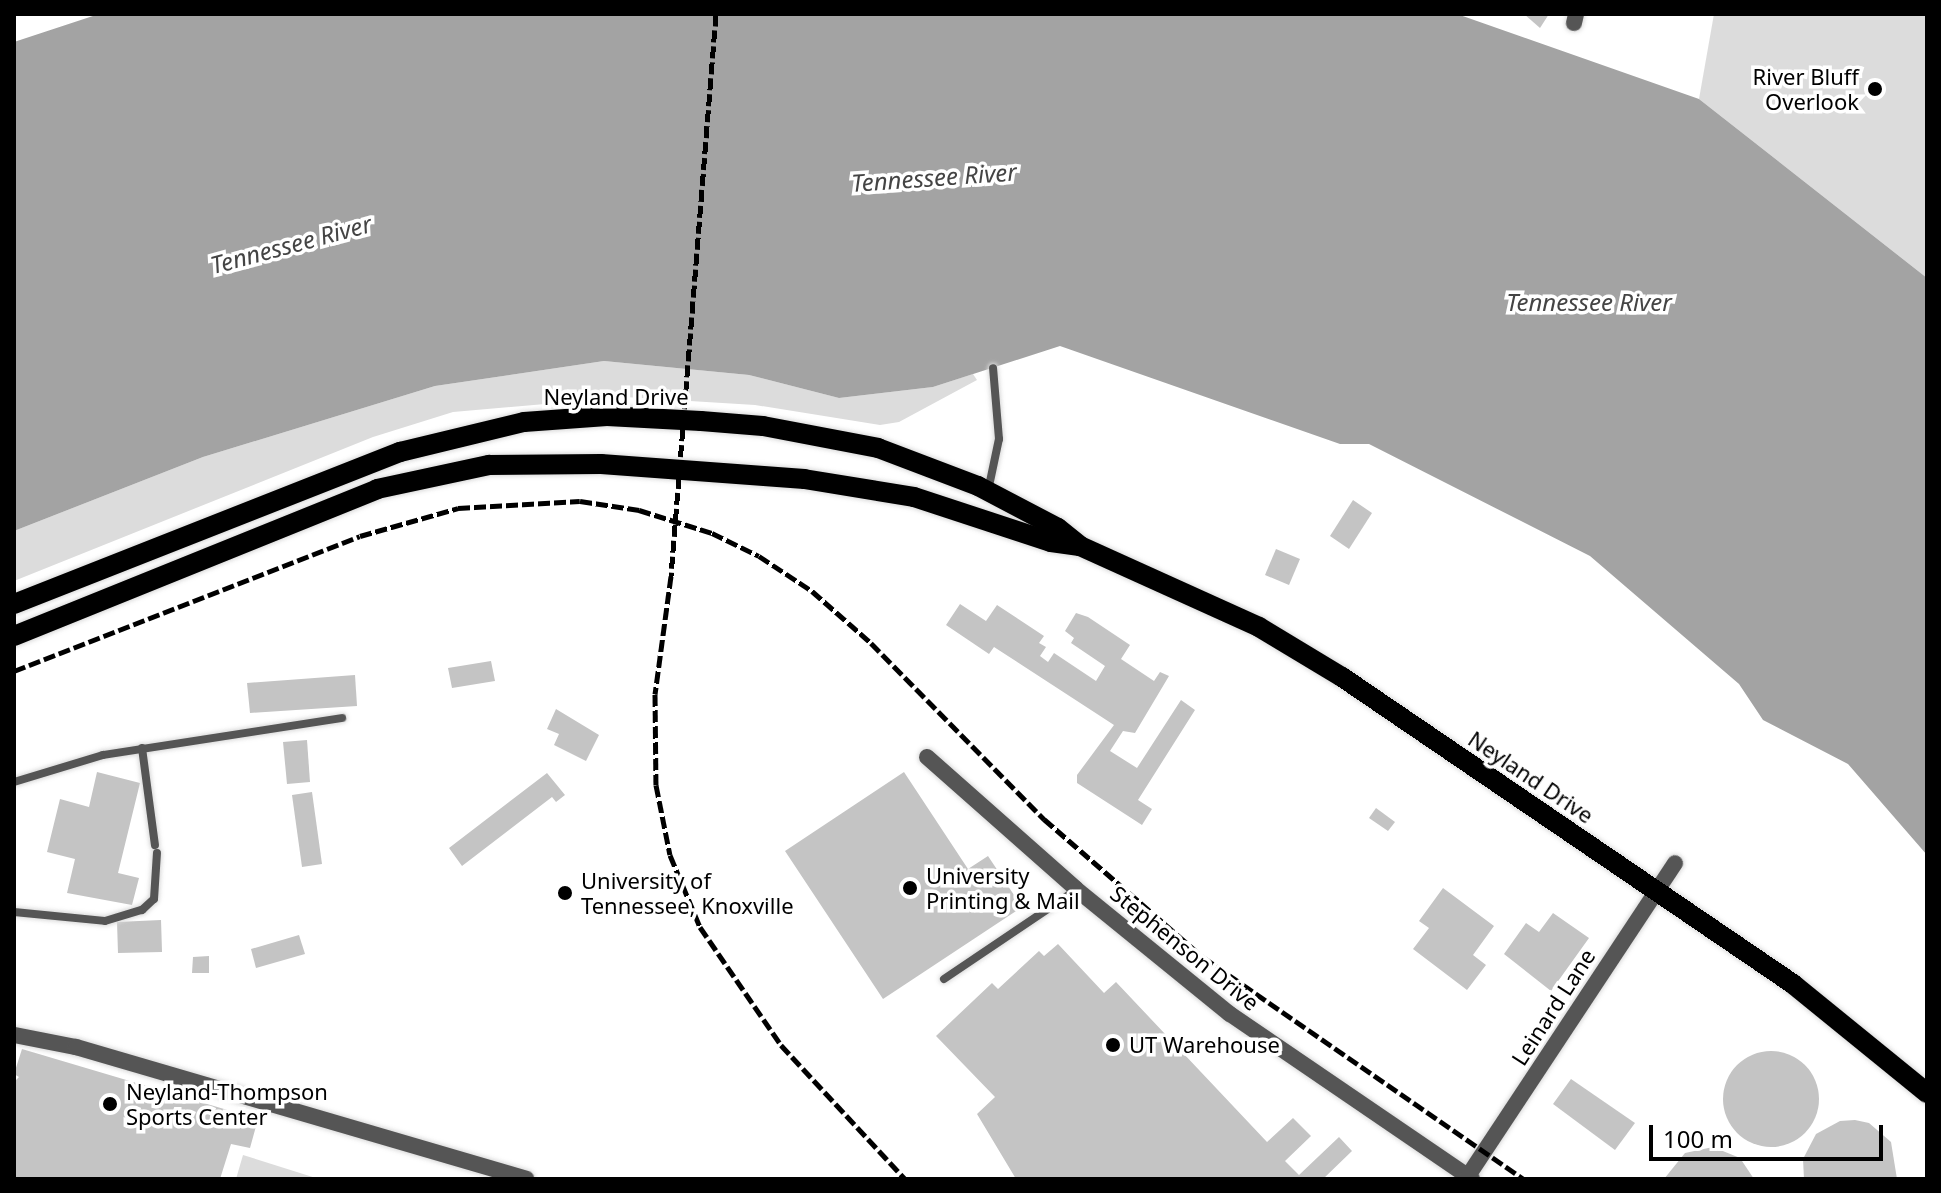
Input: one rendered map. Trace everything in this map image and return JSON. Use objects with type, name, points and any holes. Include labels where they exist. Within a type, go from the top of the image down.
[{"type":"main road","name":"Neyland Drive","points":[[14,604],[400,452],[524,422],[640,417],[763,426],[909,456],[988,491],[1058,528],[1080,546],[1259,627],[1342,677],[1793,984],[1927,1093]]},
{"type":"main road","name":"Neyland Drive","points":[[14,636],[377,489],[489,465],[601,464],[804,479],[914,497],[1051,542],[1080,546]]},
{"type":"street","name":"Stephenson Drive","points":[[927,757],[1076,889],[1276,1048],[1470,1178]]},
{"type":"street","name":"Leinard Lane","points":[[1470,1178],[1675,863]]},
{"type":"street","points":[[14,1035],[76,1047],[526,1179]]},
{"type":"lane","points":[[988,491],[999,439],[993,368]]},
{"type":"lane","points":[[14,782],[142,748],[342,718]]},
{"type":"lane","points":[[14,912],[105,921],[142,910],[154,899],[156,849],[142,748]]},
{"type":"lane","points":[[944,979],[1076,889]]},
{"type":"shaded area","points":[[1714,14],[1927,14],[1927,278],[1699,99]]},
{"type":"shaded area","points":[[604,361],[749,375],[839,398],[933,387],[973,374],[977,380],[899,422],[880,425],[755,405],[625,397],[453,412],[373,437],[14,581],[14,531],[203,457],[435,386]]},
{"type":"shaded area","points":[[243,1155],[319,1179],[236,1179]]},
{"type":"water","name":"Tennessee River","points":[[99,14],[1457,14],[1699,99],[1927,278],[1927,855],[1848,764],[1763,720],[1739,684],[1590,556],[1369,444],[1340,444],[1060,346],[933,387],[839,398],[749,375],[604,361],[435,386],[203,457],[14,531],[14,42]]},
{"type":"building","points":[[1524,14],[1549,14],[1540,28]]},
{"type":"building","points":[[1353,500],[1372,513],[1349,549],[1330,536]]},
{"type":"building","points":[[1276,549],[1300,559],[1289,585],[1265,575]]},
{"type":"building","points":[[960,604],[986,621],[997,605],[1044,636],[1039,643],[1046,647],[1040,656],[1048,662],[1054,653],[1096,681],[1105,666],[1071,643],[1074,638],[1065,631],[1076,613],[1088,617],[1130,645],[1121,659],[1154,681],[1160,672],[1169,676],[1135,733],[1123,731],[1110,751],[1137,768],[1181,700],[1195,710],[1138,800],[1152,809],[1142,825],[1077,783],[1077,775],[1114,725],[994,647],[989,654],[946,625]]},
{"type":"building","points":[[491,661],[495,681],[452,688],[448,668]]},
{"type":"building","points":[[355,675],[357,706],[250,713],[247,683]]},
{"type":"building","points":[[556,709],[599,735],[586,761],[554,745],[559,734],[547,729]]},
{"type":"building","points":[[307,740],[310,782],[287,784],[283,742]]},
{"type":"building","points":[[97,772],[140,783],[118,873],[139,878],[132,905],[67,893],[75,859],[47,852],[60,799],[89,807]]},
{"type":"building","name":"University Printing & Mail","points":[[904,772],[968,869],[988,856],[1022,907],[883,999],[785,851]]},
{"type":"building","points":[[547,773],[565,795],[556,802],[552,797],[462,866],[449,848]]},
{"type":"building","points":[[312,792],[322,864],[302,867],[292,795]]},
{"type":"building","points":[[1376,808],[1395,822],[1388,831],[1369,818]]},
{"type":"building","points":[[1443,888],[1494,926],[1473,955],[1486,965],[1467,990],[1413,949],[1429,928],[1419,921]]},
{"type":"building","points":[[1553,913],[1589,938],[1551,991],[1504,954],[1526,923],[1539,932]]},
{"type":"building","points":[[161,920],[162,952],[118,953],[117,922]]},
{"type":"building","points":[[299,935],[305,954],[256,968],[251,949]]},
{"type":"building","name":"UT Warehouse","points":[[1058,944],[1104,993],[1116,982],[1267,1142],[1293,1118],[1311,1136],[1285,1161],[1299,1175],[1339,1137],[1352,1151],[1323,1179],[1016,1179],[977,1114],[995,1097],[936,1036],[992,983],[998,989],[1039,951],[1044,956]]},
{"type":"building","points":[[209,956],[209,973],[192,973],[193,957]]},
{"type":"building","name":"Neyland-Thompson Sports Center","points":[[22,1049],[258,1119],[250,1148],[231,1144],[220,1179],[14,1179],[14,1082],[19,1077],[14,1074]]},
{"type":"building","points":[[1771,1051],[1789,1055],[1805,1065],[1815,1081],[1819,1099],[1815,1117],[1805,1133],[1789,1143],[1771,1147],[1753,1143],[1737,1133],[1727,1117],[1723,1099],[1727,1081],[1737,1065],[1753,1055]]},
{"type":"building","points":[[1571,1079],[1635,1123],[1615,1150],[1553,1104]]},
{"type":"building","points":[[1840,1121],[1869,1123],[1891,1142],[1897,1179],[1804,1179],[1803,1159],[1816,1134]]},
{"type":"building","points":[[1713,1147],[1740,1158],[1754,1179],[1664,1179],[1685,1153]]},
{"type":"railway","points":[[716,14],[671,576],[655,694],[656,785],[670,855],[700,927],[781,1045],[905,1179]]},
{"type":"railway","points":[[14,671],[360,536],[458,508],[580,501],[639,510],[712,533],[759,556],[812,591],[871,643],[1044,819],[1203,957],[1524,1179]]},
{"type":"place","name":"River Bluff Overlook","points":[[1875,89]]},
{"type":"place","name":"University Printing & Mail","points":[[910,888]]},
{"type":"place","name":"University of Tennessee, Knoxville","points":[[565,893]]},
{"type":"place","name":"UT Warehouse","points":[[1113,1045]]},
{"type":"place","name":"Neyland-Thompson Sports Center","points":[[110,1104]]}]
